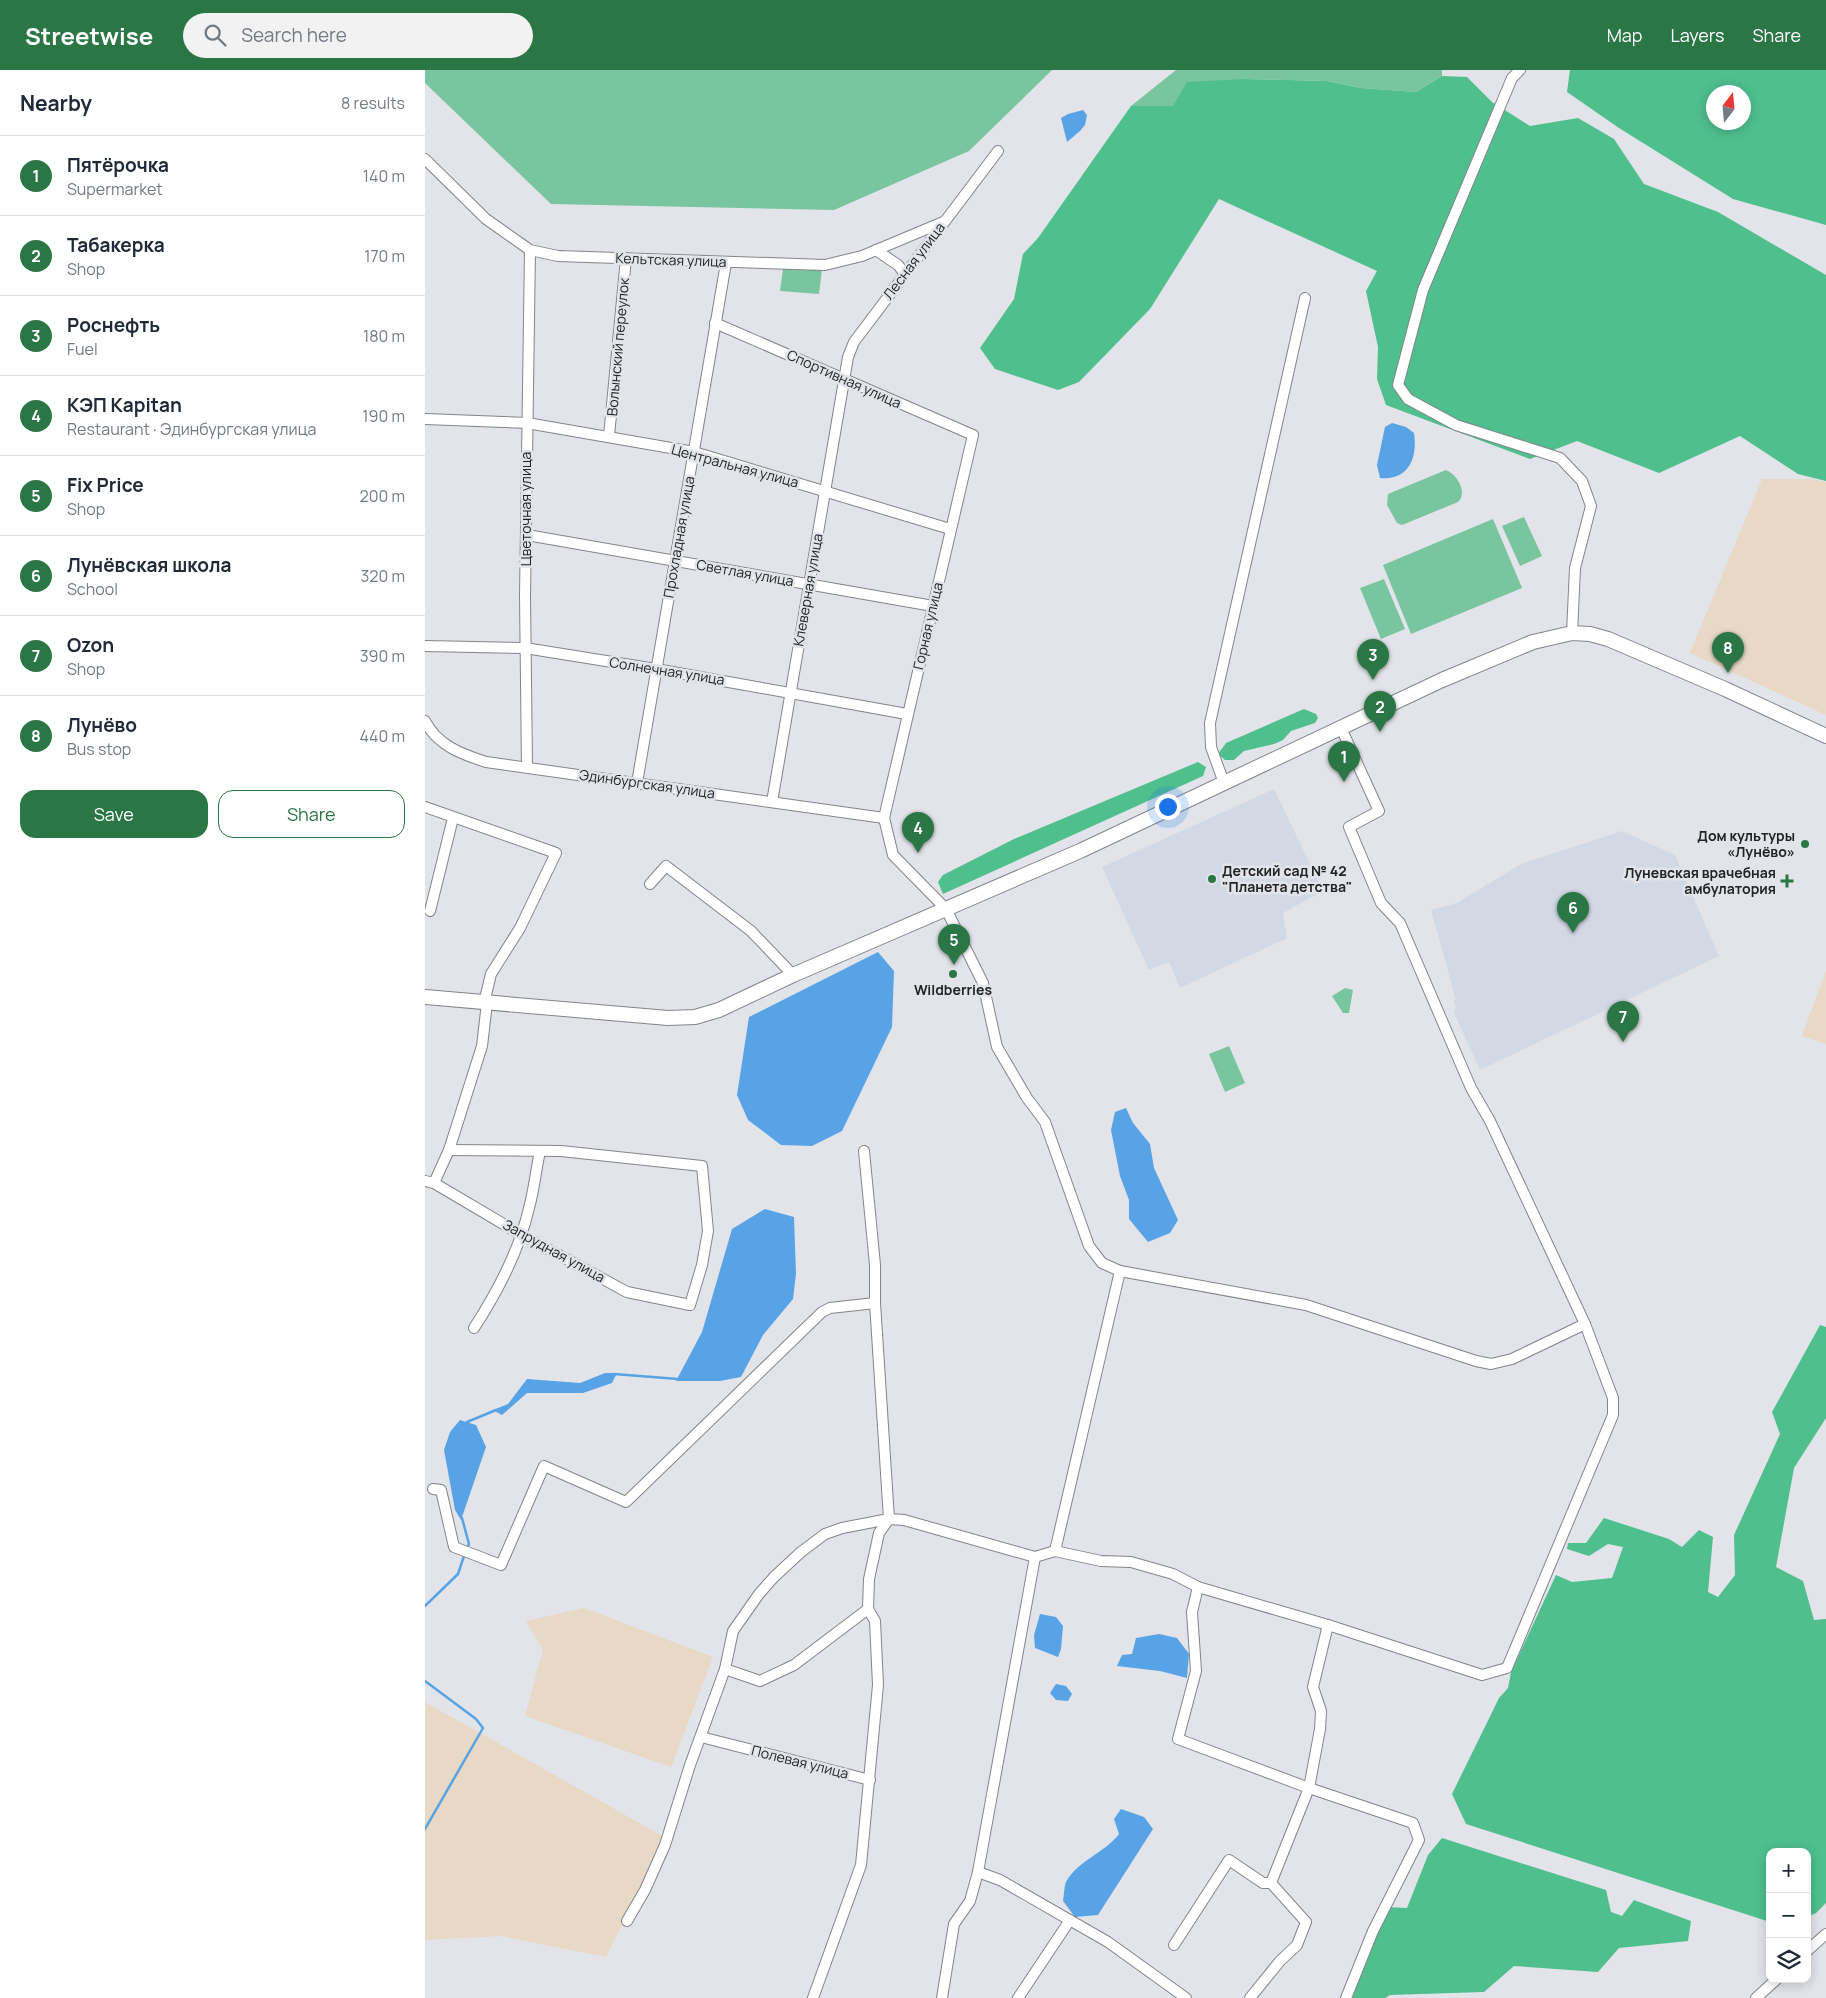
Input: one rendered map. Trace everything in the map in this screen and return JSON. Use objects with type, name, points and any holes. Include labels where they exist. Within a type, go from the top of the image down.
[{"type":"street","points":[[1520,70],[1512,78],[1423,290],[1398,384],[1408,399],[1456,425],[1560,458],[1582,481],[1591,506],[1575,568],[1571,633]]},
{"type":"street","name":"Лесная улица","points":[[845,379],[848,357],[854,342],[998,151]]},
{"type":"street","name":"Кельтская улица","points":[[425,159],[486,219],[530,250],[558,256],[825,266],[876,250],[944,222]]},
{"type":"street","name":"Цветочная улица","points":[[527,767],[525,648],[530,250]]},
{"type":"street","points":[[876,250],[898,265],[905,274]]},
{"type":"street","name":"Волынский переулок","points":[[609,436],[626,258]]},
{"type":"street","name":"Прохладная улица","points":[[637,783],[726,262]]},
{"type":"street","points":[[1224,783],[1211,747],[1210,723],[1305,298]]},
{"type":"street","name":"Спортивная улица","points":[[715,323],[973,435]]},
{"type":"street","name":"Клеверная улица","points":[[772,802],[845,379]]},
{"type":"street","name":"Центральная улица","points":[[425,419],[527,423],[693,452],[950,529]]},
{"type":"street","name":"Горная улица","points":[[884,818],[973,435]]},
{"type":"street","name":"Светлая улица","points":[[527,535],[933,606]]},
{"type":"street","points":[[425,997],[669,1018],[695,1017],[719,1010],[793,975],[1080,850],[1442,680],[1533,642],[1571,633],[1590,634],[1608,639],[1826,736]]},
{"type":"street","name":"Солнечная улица","points":[[425,646],[525,648],[791,692],[907,714]]},
{"type":"street","name":"Эдинбургская улица","points":[[425,721],[429,728],[447,746],[463,755],[485,762],[884,818]]},
{"type":"street","points":[[627,1921],[645,1890],[665,1846],[725,1669],[733,1631],[774,1576],[825,1534],[842,1528],[889,1519],[905,1520],[1035,1557],[1055,1551],[1101,1561],[1131,1562],[1173,1574],[1197,1587],[1328,1625],[1482,1675],[1507,1668],[1613,1415],[1613,1398],[1585,1324],[1489,1121],[1471,1088],[1401,923],[1381,903],[1349,827],[1379,811],[1341,728]]},
{"type":"street","points":[[425,807],[556,853],[520,928],[491,974],[482,1046],[449,1150],[430,1182]]},
{"type":"street","points":[[430,911],[453,818]]},
{"type":"street","points":[[884,818],[893,855],[945,909],[983,983],[997,1047],[1027,1098],[1045,1122],[1089,1246],[1101,1263],[1120,1271],[1306,1305],[1476,1361],[1491,1364],[1512,1359],[1585,1324]]},
{"type":"street","points":[[650,884],[666,866],[751,931],[793,975]]},
{"type":"street","points":[[449,1150],[539,1151],[529,1209],[522,1234],[504,1277],[474,1328]]},
{"type":"street","name":"Запрудная улица","points":[[430,1182],[627,1292],[690,1305],[702,1265],[708,1231],[703,1166],[539,1151]]},
{"type":"street","points":[[813,1998],[861,1865],[878,1685],[875,1621],[868,1609],[869,1579],[879,1533],[889,1519],[875,1303],[875,1265],[864,1151]]},
{"type":"street","points":[[1055,1551],[1120,1271]]},
{"type":"street","points":[[433,1489],[441,1490],[454,1547],[501,1565],[543,1466],[626,1502],[822,1312],[830,1308],[875,1303]]},
{"type":"street","points":[[942,1998],[954,1924],[970,1901],[978,1872],[1035,1557]]},
{"type":"street","points":[[1197,1587],[1192,1612],[1196,1671],[1178,1739],[1309,1788],[1413,1823],[1419,1840],[1373,1931],[1346,1998]]},
{"type":"street","points":[[725,1669],[760,1681],[794,1665],[868,1609]]},
{"type":"street","points":[[1271,1883],[1309,1788],[1320,1729],[1321,1712],[1313,1687],[1328,1625]]},
{"type":"street","name":"Полевая улица","points":[[701,1737],[870,1780]]},
{"type":"street","points":[[1174,1945],[1229,1860],[1263,1883],[1271,1883],[1306,1922],[1297,1945],[1280,1961],[1250,1998]]},
{"type":"street","points":[[978,1872],[1000,1880],[1108,1942],[1186,1998]]},
{"type":"street","points":[[1018,1998],[1070,1920]]},
{"type":"street","points":[[1811,1947],[1826,1934]]},
{"type":"street","points":[[1756,1998],[1773,1983]]},
{"type":"shaded area","points":[[1762,479],[1811,479],[1826,482],[1826,715],[1690,653]]},
{"type":"shaded area","name":"Детский сад № 42 \"Планета детства\"","points":[[1274,789],[1323,891],[1283,913],[1287,938],[1180,988],[1169,962],[1149,970],[1102,867]]},
{"type":"shaded area","points":[[1622,831],[1675,855],[1719,956],[1480,1070],[1454,1013],[1456,1007],[1454,1001],[1456,1000],[1431,910],[1457,903],[1521,864]]},
{"type":"shaded area","points":[[1826,971],[1826,1044],[1802,1036]]},
{"type":"shaded area","points":[[584,1608],[713,1657],[671,1767],[525,1716],[543,1650],[526,1621]]},
{"type":"shaded area","points":[[425,1702],[666,1838],[606,1957],[501,1936],[425,1940]]},
{"type":"green space","points":[[425,70],[1052,70],[969,151],[834,210],[551,204],[425,83]]},
{"type":"green space","points":[[1176,70],[1442,70],[1442,76],[1416,92],[1361,88],[1326,81],[1245,79],[1173,106],[1131,106]]},
{"type":"green space","points":[[1570,70],[1826,70],[1826,225],[1733,199],[1619,128],[1567,92]]},
{"type":"green space","points":[[1442,76],[1467,77],[1492,102],[1530,126],[1578,118],[1614,139],[1644,184],[1718,212],[1826,275],[1826,481],[1798,474],[1740,436],[1659,473],[1577,441],[1530,459],[1386,405],[1377,379],[1378,347],[1366,291],[1377,271],[1219,199],[1150,309],[1079,382],[1058,390],[995,369],[980,348],[1014,299],[1023,254],[1038,238],[1131,106],[1173,106],[1187,82],[1245,79],[1326,81],[1361,88],[1416,92]]},
{"type":"green space","points":[[783,269],[822,269],[819,294],[780,291]]},
{"type":"green space","points":[[1446,470],[1454,475],[1460,484],[1462,494],[1458,502],[1402,525],[1397,523],[1387,505],[1388,494]]},
{"type":"green space","points":[[1524,517],[1542,556],[1520,566],[1502,526]]},
{"type":"green space","points":[[1493,519],[1522,588],[1411,634],[1383,565]]},
{"type":"green space","points":[[1384,579],[1405,629],[1381,639],[1360,588]]},
{"type":"green space","points":[[1304,709],[1316,714],[1318,718],[1315,723],[1291,731],[1283,740],[1274,744],[1244,751],[1234,760],[1225,760],[1218,754],[1226,743]]},
{"type":"green space","points":[[1198,762],[1206,767],[1203,776],[943,894],[938,882],[943,875],[1014,839]]},
{"type":"green space","points":[[1345,988],[1353,990],[1349,1013],[1343,1013],[1332,996]]},
{"type":"green space","points":[[1229,1046],[1245,1083],[1225,1092],[1209,1054]]},
{"type":"green space","points":[[1820,1325],[1826,1327],[1826,1418],[1794,1468],[1776,1567],[1803,1581],[1814,1620],[1826,1619],[1826,1903],[1811,1915],[1811,1848],[1766,1848],[1766,1921],[1466,1824],[1452,1794],[1499,1698],[1508,1688],[1511,1672],[1556,1575],[1572,1582],[1612,1578],[1623,1547],[1608,1544],[1589,1556],[1567,1549],[1568,1543],[1586,1543],[1604,1518],[1669,1539],[1682,1547],[1699,1530],[1713,1537],[1708,1592],[1718,1597],[1735,1575],[1734,1535],[1780,1434],[1772,1412]]},
{"type":"green space","points":[[1442,1838],[1606,1890],[1611,1912],[1622,1916],[1634,1900],[1691,1921],[1688,1941],[1619,1948],[1598,1972],[1514,1966],[1484,1992],[1390,1995],[1385,1998],[1345,1998],[1384,1907],[1407,1908],[1428,1855]]},
{"type":"water","points":[[1083,110],[1087,115],[1085,125],[1067,142],[1061,118]]},
{"type":"water","points":[[1392,423],[1406,427],[1414,433],[1414,451],[1409,466],[1404,472],[1390,478],[1380,478],[1377,465],[1385,427]]},
{"type":"water","points":[[878,952],[894,971],[892,1027],[842,1131],[812,1146],[781,1145],[748,1120],[737,1095],[749,1017]]},
{"type":"water","points":[[1126,1108],[1133,1123],[1150,1144],[1154,1168],[1178,1220],[1170,1233],[1148,1242],[1129,1219],[1129,1200],[1120,1176],[1111,1130],[1115,1112]]},
{"type":"water","points":[[765,1209],[794,1217],[796,1274],[793,1299],[763,1335],[741,1377],[720,1381],[676,1381],[702,1332],[732,1229]]},
{"type":"water","points":[[605,1373],[617,1373],[612,1383],[583,1393],[527,1393],[502,1415],[493,1410],[508,1404],[527,1379],[580,1383]]},
{"type":"water","points":[[460,1420],[476,1425],[486,1447],[461,1520],[455,1510],[444,1450],[450,1432]]},
{"type":"water","points":[[1040,1614],[1056,1617],[1063,1626],[1061,1649],[1058,1657],[1035,1648],[1034,1635]]},
{"type":"water","points":[[1159,1634],[1177,1638],[1189,1654],[1187,1678],[1160,1671],[1117,1666],[1122,1655],[1132,1654],[1136,1638]]},
{"type":"water","points":[[1056,1684],[1066,1686],[1072,1694],[1068,1701],[1056,1700],[1050,1693]]},
{"type":"water","points":[[1121,1809],[1144,1817],[1153,1829],[1098,1915],[1075,1917],[1063,1901],[1066,1882],[1077,1868],[1107,1846],[1119,1834],[1114,1819]]},
{"type":"waterway","points":[[614,1374],[678,1379]]},
{"type":"waterway","points":[[467,1425],[467,1422],[496,1410]]},
{"type":"waterway","points":[[462,1518],[469,1544],[467,1548]]},
{"type":"waterway","points":[[425,1606],[458,1574],[465,1553]]},
{"type":"waterway","points":[[425,1681],[476,1719],[483,1728],[425,1829]]},
{"type":"place","name":"Лунёво","points":[[1728,673]]},
{"type":"place","name":"Роснефть","points":[[1373,680]]},
{"type":"place","name":"Табакерка","points":[[1380,732]]},
{"type":"place","name":"Пятёрочка","points":[[1344,782]]},
{"type":"place","name":"Дом культуры «Лунёво»","points":[[1805,844]]},
{"type":"place","name":"КЭП Kapitan","points":[[918,853]]},
{"type":"place","name":"Детский сад № 42 \"Планета детства\"","points":[[1212,879]]},
{"type":"place","name":"Луневская врачебная амбулатория","points":[[1787,881]]},
{"type":"place","name":"Лунёвская школа","points":[[1573,933]]},
{"type":"place","name":"Fix Price","points":[[954,965]]},
{"type":"place","name":"Wildberries","points":[[953,974]]},
{"type":"place","name":"Ozon","points":[[1623,1042]]}]
